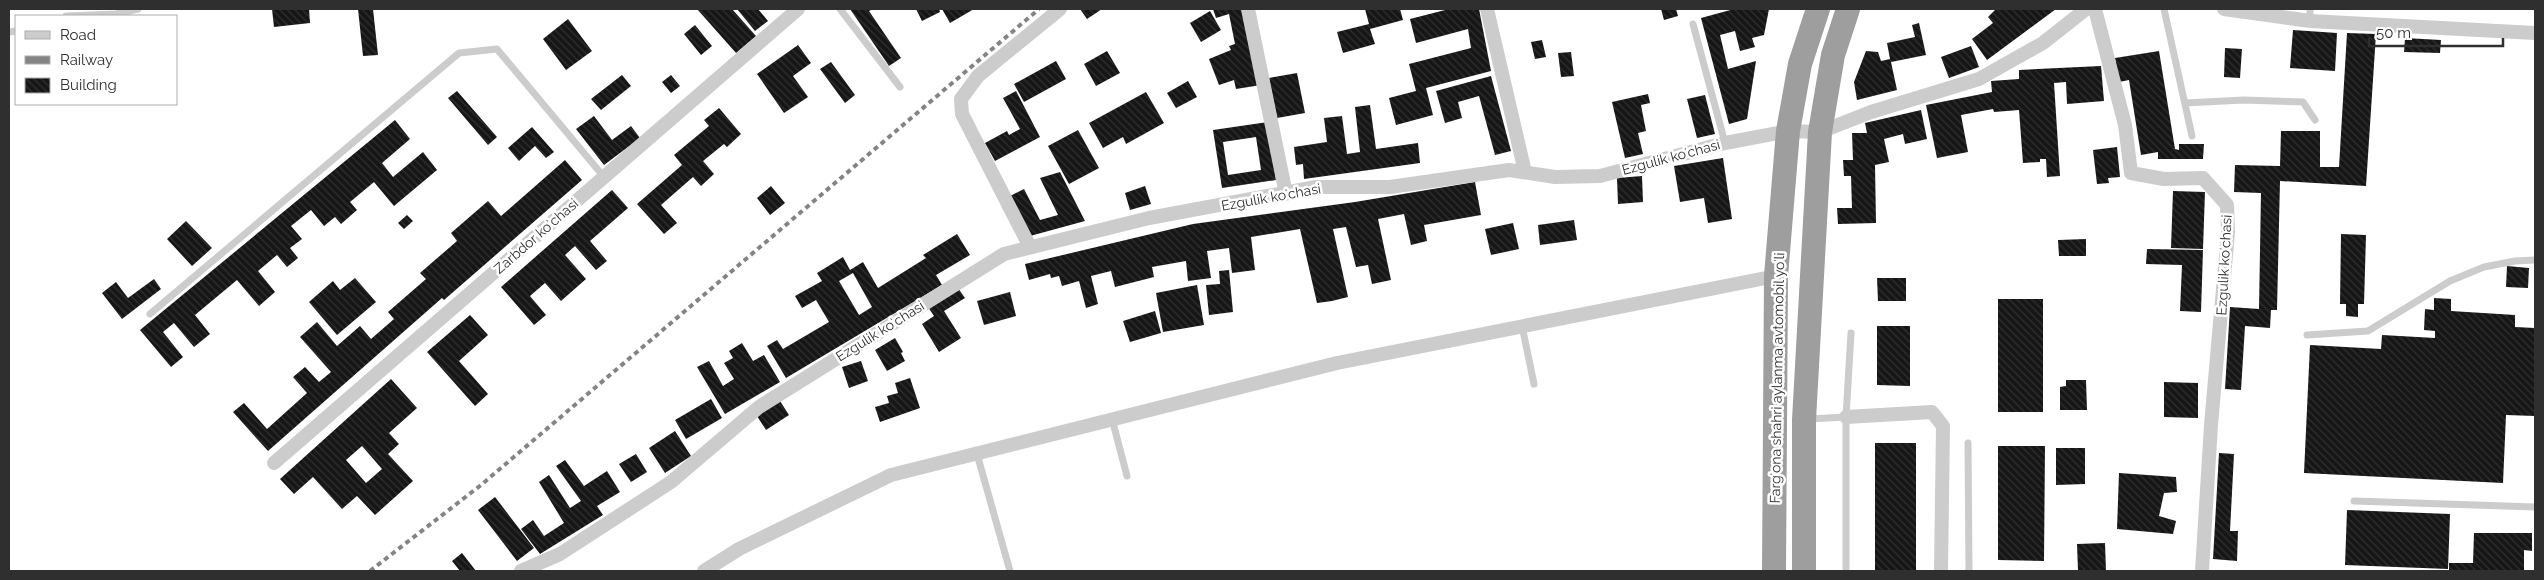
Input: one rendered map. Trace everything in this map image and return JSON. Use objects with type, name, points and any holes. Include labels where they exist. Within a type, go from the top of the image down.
[{"type":"highway","name":"Fargʻona shahri aylanma avtomobil yoʻli","points":[[1774,571],[1776,276],[1788,131],[1800,64],[1818,9]]},
{"type":"highway","name":"Fargʻona shahri aylanma avtomobil yoʻli","points":[[1804,571],[1804,420],[1820,132],[1833,55],[1848,9]]},
{"type":"street","name":"Zarbdor koʻchasi","points":[[274,463],[798,9]]},
{"type":"street","points":[[1030,247],[962,114],[961,99],[978,76],[1060,9]]},
{"type":"street","points":[[1248,9],[1286,194]]},
{"type":"street","points":[[1487,9],[1525,172]]},
{"type":"street","name":"Ezgulik koʻchasi","points":[[521,571],[560,554],[671,482],[759,407],[1004,254],[1149,218],[1316,187],[1390,187],[1509,170],[1555,177],[1600,176],[1726,142],[1788,131],[1820,132],[1871,112],[1979,79],[2043,43],[2086,9]]},
{"type":"street","name":"Ezgulik koʻchasi","points":[[2095,9],[2124,125],[2131,173],[2164,179],[2203,178],[2227,205],[2228,232],[2211,434],[2202,571]]},
{"type":"street","points":[[2224,9],[2535,33]]},
{"type":"street","points":[[704,571],[739,549],[890,476],[1337,363],[1776,276]]},
{"type":"street","points":[[1846,417],[1932,412],[1943,426],[1941,571]]},
{"type":"lane","points":[[91,15],[116,14],[138,9]]},
{"type":"lane","points":[[840,9],[900,88]]},
{"type":"lane","points":[[2164,9],[2192,136]]},
{"type":"lane","points":[[1693,24],[1726,142]]},
{"type":"lane","points":[[150,314],[459,53],[497,49],[604,177]]},
{"type":"lane","points":[[2185,103],[2244,100],[2303,102],[2315,120]]},
{"type":"lane","points":[[2307,334],[2368,331],[2450,281],[2484,267],[2515,261],[2535,260]]},
{"type":"lane","points":[[1522,326],[1534,384]]},
{"type":"lane","points":[[1846,571],[1846,417],[1851,333]]},
{"type":"lane","points":[[1804,420],[1846,417]]},
{"type":"lane","points":[[1112,420],[1127,476]]},
{"type":"lane","points":[[1968,443],[1969,571]]},
{"type":"lane","points":[[977,454],[1010,571]]},
{"type":"lane","points":[[2354,501],[2535,507]]},
{"type":"building","points":[[272,9],[309,9],[310,23],[274,27]]},
{"type":"building","points":[[358,9],[373,9],[378,55],[363,56]]},
{"type":"building","points":[[697,9],[732,9],[756,36],[736,53]]},
{"type":"building","points":[[737,9],[758,9],[768,21],[755,31]]},
{"type":"building","points":[[850,9],[873,9],[869,11],[901,58],[889,66]]},
{"type":"building","points":[[916,9],[939,9],[940,12],[922,21]]},
{"type":"building","points":[[942,9],[974,9],[950,23]]},
{"type":"building","points":[[1080,9],[1102,9],[1087,19]]},
{"type":"building","points":[[1213,9],[1245,9],[1261,85],[1236,89],[1234,80],[1219,85],[1209,59],[1231,50],[1229,46],[1235,44],[1229,14],[1216,18]]},
{"type":"building","points":[[1365,9],[1400,9],[1403,20],[1370,29],[1375,44],[1343,53],[1337,32],[1369,24]]},
{"type":"building","points":[[1449,9],[1479,9],[1491,71],[1426,88],[1433,115],[1396,125],[1389,98],[1416,91],[1409,64],[1471,48],[1468,29],[1416,43],[1410,19]]},
{"type":"building","points":[[1661,9],[1676,9],[1678,16],[1664,20]]},
{"type":"building","points":[[1734,9],[1769,9],[1764,35],[1752,38],[1755,47],[1740,51],[1735,31],[1720,35],[1728,69],[1756,61],[1747,119],[1729,124],[1701,18]]},
{"type":"building","points":[[1996,9],[2056,9],[1987,60],[1972,39],[1993,23],[1988,17]]},
{"type":"building","points":[[1210,11],[1221,30],[1201,42],[1190,23]]},
{"type":"building","points":[[568,19],[592,51],[566,70],[543,39]]},
{"type":"building","points":[[1919,23],[1926,55],[1891,62],[1897,90],[1857,100],[1854,82],[1866,51],[1878,52],[1881,61],[1890,59],[1887,43],[1915,37],[1912,25]]},
{"type":"building","points":[[695,25],[712,46],[701,55],[684,34]]},
{"type":"building","points":[[2293,30],[2337,33],[2335,71],[2290,68]]},
{"type":"building","points":[[2347,33],[2376,34],[2366,186],[2280,181],[2277,310],[2271,310],[2270,328],[2245,326],[2241,390],[2225,389],[2230,307],[2259,309],[2261,193],[2234,192],[2235,165],[2280,166],[2281,131],[2320,131],[2320,167],[2339,167]]},
{"type":"building","points":[[2405,38],[2441,40],[2440,53],[2404,52]]},
{"type":"building","points":[[1542,40],[1546,57],[1535,59],[1531,42]]},
{"type":"building","points":[[798,45],[811,63],[793,76],[808,97],[784,113],[757,74]]},
{"type":"building","points":[[1971,46],[1979,67],[1949,78],[1941,57]]},
{"type":"building","points":[[2225,48],[2242,49],[2240,78],[2224,77]]},
{"type":"building","points":[[1107,51],[1120,73],[1096,86],[1084,64]]},
{"type":"building","points":[[2159,51],[2175,149],[2179,150],[2179,144],[2204,144],[2203,159],[2158,159],[2158,152],[2141,155],[2129,80],[2119,82],[2115,58]]},
{"type":"building","points":[[1571,52],[1574,76],[1561,77],[1558,53]]},
{"type":"building","points":[[1056,61],[1066,79],[1024,102],[1014,84]]},
{"type":"building","points":[[831,62],[855,95],[845,103],[820,69]]},
{"type":"building","points":[[2101,66],[2104,101],[2067,104],[2066,82],[2054,83],[2060,176],[2047,177],[2046,159],[2040,159],[2040,162],[2023,163],[2019,110],[1994,112],[1993,109],[1961,115],[1968,152],[1937,158],[1926,105],[1992,92],[1991,81],[2019,79],[2019,70]]},
{"type":"building","points":[[1297,73],[1305,113],[1277,118],[1269,78]]},
{"type":"building","points":[[622,75],[631,86],[601,110],[591,99]]},
{"type":"building","points":[[671,75],[680,86],[671,93],[662,82]]},
{"type":"building","points":[[1491,76],[1511,151],[1495,155],[1479,96],[1458,102],[1462,118],[1445,123],[1436,91]]},
{"type":"building","points":[[1188,81],[1197,97],[1176,108],[1167,93]]},
{"type":"building","points":[[457,91],[497,137],[488,145],[448,98]]},
{"type":"building","points":[[1016,91],[1040,137],[995,161],[985,143],[1007,131],[1009,135],[1020,129],[1003,98]]},
{"type":"building","points":[[1146,92],[1164,123],[1126,144],[1123,137],[1103,148],[1089,123]]},
{"type":"building","points":[[1648,94],[1650,103],[1641,105],[1646,131],[1638,133],[1643,154],[1625,158],[1612,102]]},
{"type":"building","points":[[1705,95],[1715,134],[1697,138],[1687,99]]},
{"type":"building","points":[[1370,105],[1376,149],[1418,143],[1420,163],[1304,179],[1303,164],[1296,165],[1294,147],[1327,142],[1324,118],[1342,116],[1347,154],[1360,152],[1355,107]]},
{"type":"building","points":[[719,108],[741,134],[727,147],[724,144],[703,161],[714,174],[701,186],[693,177],[661,205],[677,223],[664,234],[637,204],[682,165],[674,155],[709,126],[704,120]]},
{"type":"building","points":[[1921,110],[1927,139],[1905,144],[1903,134],[1884,139],[1889,162],[1875,165],[1876,223],[1838,224],[1837,208],[1852,208],[1851,176],[1844,176],[1843,160],[1853,160],[1852,133],[1867,133],[1865,123]]},
{"type":"building","points":[[594,116],[612,140],[631,126],[640,138],[604,165],[576,129]]},
{"type":"building","points":[[395,120],[410,139],[382,163],[393,177],[423,152],[437,170],[394,206],[374,182],[350,202],[357,210],[341,224],[335,217],[324,226],[311,210],[291,226],[302,239],[290,248],[298,258],[287,267],[277,255],[258,271],[275,292],[259,306],[237,280],[195,315],[210,334],[194,347],[174,323],[163,332],[183,357],[171,367],[140,330]]},
{"type":"building","points":[[1268,122],[1276,180],[1222,188],[1213,130]],"holes":[[[1256,137],[1261,170],[1228,175],[1223,142]]]},
{"type":"building","points":[[532,127],[554,152],[546,158],[535,146],[519,161],[508,148]]},
{"type":"building","points":[[1078,130],[1099,168],[1069,184],[1048,146]]},
{"type":"building","points":[[2117,147],[2120,177],[2108,178],[2109,183],[2097,184],[2093,150]]},
{"type":"building","points":[[1723,158],[1732,219],[1708,223],[1704,198],[1680,202],[1674,166]]},
{"type":"building","points":[[565,160],[582,180],[444,300],[442,298],[268,451],[233,412],[244,403],[267,429],[307,393],[293,377],[305,367],[319,382],[331,372],[300,337],[317,322],[337,346],[360,326],[371,339],[394,319],[388,312],[426,279],[420,273],[457,241],[451,233],[488,201],[501,216]]},
{"type":"building","points":[[1060,172],[1085,221],[1030,236],[1010,196],[1024,189],[1040,220],[1058,215],[1040,178]]},
{"type":"building","points":[[1642,176],[1643,202],[1618,204],[1617,178]]},
{"type":"building","points":[[1475,182],[1481,215],[1424,225],[1427,241],[1411,245],[1404,214],[1378,219],[1391,280],[1372,284],[1368,265],[1356,267],[1346,227],[1333,229],[1348,297],[1332,301],[1317,303],[1300,229],[1251,237],[1255,270],[1232,273],[1229,248],[1207,251],[1211,278],[1188,281],[1186,261],[1152,267],[1154,277],[1115,287],[1111,271],[1091,276],[1098,304],[1086,308],[1079,281],[1062,286],[1059,276],[1051,278],[1050,274],[1029,280],[1025,264],[1193,224],[1355,202]]},
{"type":"building","points":[[771,186],[785,203],[770,215],[757,198]]},
{"type":"building","points":[[1145,186],[1151,204],[1130,210],[1125,193]]},
{"type":"building","points":[[612,190],[628,208],[590,241],[607,261],[596,270],[575,246],[565,255],[586,279],[561,301],[545,283],[530,296],[546,315],[534,325],[501,287]]},
{"type":"building","points":[[2173,191],[2205,192],[2203,249],[2171,248]]},
{"type":"building","points":[[407,215],[413,221],[404,229],[398,223]]},
{"type":"building","points":[[1574,220],[1577,240],[1540,245],[1538,225]]},
{"type":"building","points":[[186,221],[212,248],[192,266],[167,239]]},
{"type":"building","points":[[1513,223],[1519,249],[1491,255],[1485,229]]},
{"type":"building","points":[[957,234],[970,255],[936,275],[942,285],[786,378],[767,346],[777,340],[783,349],[829,322],[816,300],[802,308],[795,296],[822,281],[817,273],[843,257],[850,270],[863,262],[878,288],[926,258],[923,255]],"holes":[[[853,273],[872,307],[859,315],[839,281]]]},
{"type":"building","points":[[2341,234],[2366,235],[2364,304],[2358,304],[2358,317],[2346,316],[2346,304],[2340,304]]},
{"type":"building","points":[[2086,239],[2086,256],[2059,256],[2058,240]]},
{"type":"building","points":[[2147,249],[2203,250],[2201,312],[2180,311],[2182,265],[2146,264]]},
{"type":"building","points":[[2507,266],[2529,268],[2528,288],[2506,287]]},
{"type":"building","points":[[1229,270],[1233,312],[1209,315],[1206,285],[1220,284],[1219,271]]},
{"type":"building","points":[[355,278],[376,302],[337,335],[309,302],[333,281],[340,290]]},
{"type":"building","points":[[1877,278],[1906,278],[1906,301],[1878,301]]},
{"type":"building","points":[[154,279],[161,289],[122,319],[102,293],[116,282],[128,298]]},
{"type":"building","points":[[1197,285],[1204,325],[1163,332],[1156,293]]},
{"type":"building","points":[[958,288],[965,298],[944,311],[961,338],[939,352],[922,324],[934,316],[928,307]]},
{"type":"building","points":[[1010,292],[1016,316],[984,325],[977,301]]},
{"type":"building","points":[[2434,298],[2451,299],[2451,311],[2515,315],[2515,327],[2535,328],[2535,416],[2506,415],[2503,483],[2304,473],[2310,345],[2381,349],[2382,335],[2435,338],[2435,331],[2424,330],[2425,309],[2434,310]]},
{"type":"building","points":[[1998,299],[2043,299],[2043,412],[1998,412]]},
{"type":"building","points":[[1155,311],[1161,333],[1130,342],[1123,321]]},
{"type":"building","points":[[470,315],[488,335],[459,361],[488,394],[475,406],[427,352]]},
{"type":"building","points":[[1877,326],[1910,326],[1910,386],[1877,385]]},
{"type":"building","points":[[895,338],[903,352],[901,353],[905,361],[887,371],[875,350]]},
{"type":"building","points":[[742,343],[753,361],[764,355],[780,382],[725,414],[697,367],[709,361],[723,386],[734,379],[724,363],[733,358],[729,351]]},
{"type":"building","points":[[861,361],[868,381],[849,388],[842,367]]},
{"type":"building","points":[[910,378],[920,408],[880,422],[875,407],[889,403],[887,396],[898,393],[895,383]]},
{"type":"building","points":[[391,379],[417,408],[389,433],[399,444],[388,454],[413,481],[375,515],[357,496],[342,509],[313,477],[294,494],[280,479]],"holes":[[[362,446],[382,469],[366,483],[346,460]]]},
{"type":"building","points":[[2066,380],[2086,380],[2087,410],[2060,410],[2060,387],[2066,386]]},
{"type":"building","points":[[2164,382],[2198,383],[2198,418],[2164,417]]},
{"type":"building","points":[[711,399],[722,418],[686,439],[675,420]]},
{"type":"building","points":[[780,401],[789,415],[766,430],[757,416]]},
{"type":"building","points":[[675,431],[691,456],[665,473],[649,448]]},
{"type":"building","points":[[1875,443],[1916,443],[1916,571],[1875,571]]},
{"type":"building","points":[[1998,446],[2045,446],[2044,561],[1998,560]]},
{"type":"building","points":[[2056,448],[2085,448],[2085,484],[2056,485]]},
{"type":"building","points":[[2219,453],[2234,454],[2230,531],[2238,531],[2237,561],[2213,559]]},
{"type":"building","points":[[636,454],[647,472],[631,482],[619,464]]},
{"type":"building","points":[[565,460],[584,486],[607,471],[620,492],[597,506],[603,515],[540,554],[521,529],[533,520],[544,536],[564,523],[539,482],[549,475],[570,508],[581,501],[556,466]]},
{"type":"building","points":[[2119,473],[2176,477],[2177,492],[2164,493],[2159,516],[2176,521],[2173,534],[2117,529]]},
{"type":"building","points":[[495,497],[534,548],[517,561],[478,510]]},
{"type":"building","points":[[2347,510],[2450,514],[2448,569],[2345,565]]},
{"type":"building","points":[[2474,533],[2532,533],[2532,551],[2524,550],[2524,571],[2449,571],[2449,563],[2473,563]]},
{"type":"building","points":[[2105,543],[2106,571],[2078,571],[2077,544]]},
{"type":"building","points":[[462,553],[476,571],[460,571],[452,561]]},
{"type":"railway","points":[[370,571],[481,485],[1039,9]]}]
